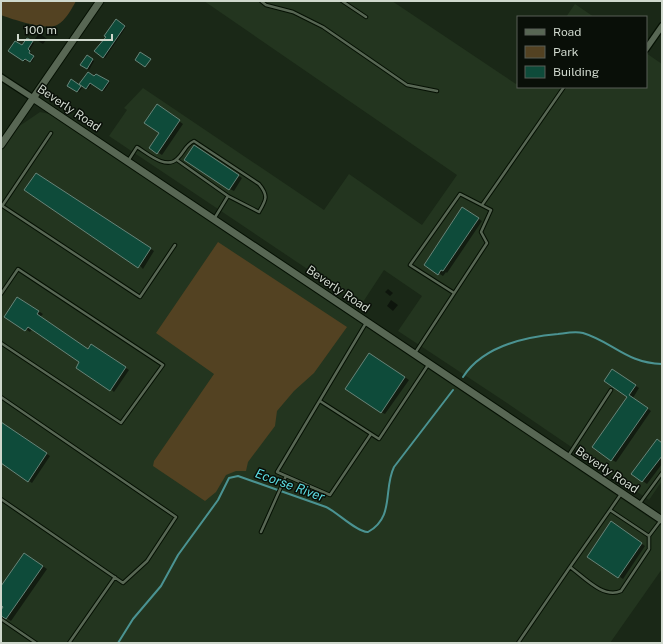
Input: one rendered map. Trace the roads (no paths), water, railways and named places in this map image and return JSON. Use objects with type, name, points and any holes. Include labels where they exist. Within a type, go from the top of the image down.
[{"type":"street","points":[[1,145],[100,1]]},
{"type":"street","points":[[647,48],[662,26]]},
{"type":"street","name":"Beverly Road","points":[[1,77],[430,363],[662,520]]},
{"type":"lane","points":[[261,1],[266,5],[293,12],[323,28],[407,85],[437,91]]},
{"type":"lane","points":[[342,1],[366,17]]},
{"type":"lane","points":[[482,205],[563,88]]},
{"type":"lane","points":[[51,133],[1,205],[140,297],[175,245]]},
{"type":"lane","points":[[128,162],[137,147],[159,161],[168,163],[176,160],[186,145],[194,141],[259,184],[266,192],[266,201],[259,212],[228,196],[176,160]]},
{"type":"lane","points":[[415,353],[454,293],[486,243],[481,232],[491,210],[460,194],[410,265],[454,293]]},
{"type":"lane","points":[[214,219],[228,196]]},
{"type":"lane","points":[[1,294],[18,269],[163,365],[121,423],[1,343]]},
{"type":"lane","points":[[367,321],[277,472],[330,495],[371,434]]},
{"type":"lane","points":[[320,401],[379,439],[430,363]]},
{"type":"lane","points":[[568,457],[611,390]]},
{"type":"lane","points":[[1,397],[176,517],[147,561],[123,583],[1,499]]},
{"type":"lane","points":[[639,505],[662,473]]},
{"type":"lane","points":[[261,532],[286,476]]},
{"type":"lane","points":[[518,643],[621,493]]},
{"type":"lane","points":[[610,510],[649,536]]},
{"type":"lane","points":[[570,567],[606,594],[615,594],[620,591],[649,549],[649,536],[662,520]]},
{"type":"lane","points":[[69,643],[115,577]]},
{"type":"lane","points":[[1,619],[36,643]]},
{"type":"waterway","name":"Ecorse River","points":[[463,377],[471,366],[493,351],[505,345],[545,335],[570,332],[583,333],[594,337],[639,360],[662,364]]},
{"type":"waterway","name":"Ecorse River","points":[[118,643],[133,619],[161,586],[178,555],[218,500],[229,478],[238,476],[326,507],[353,526],[368,532],[382,519],[394,467],[453,390]]}]
